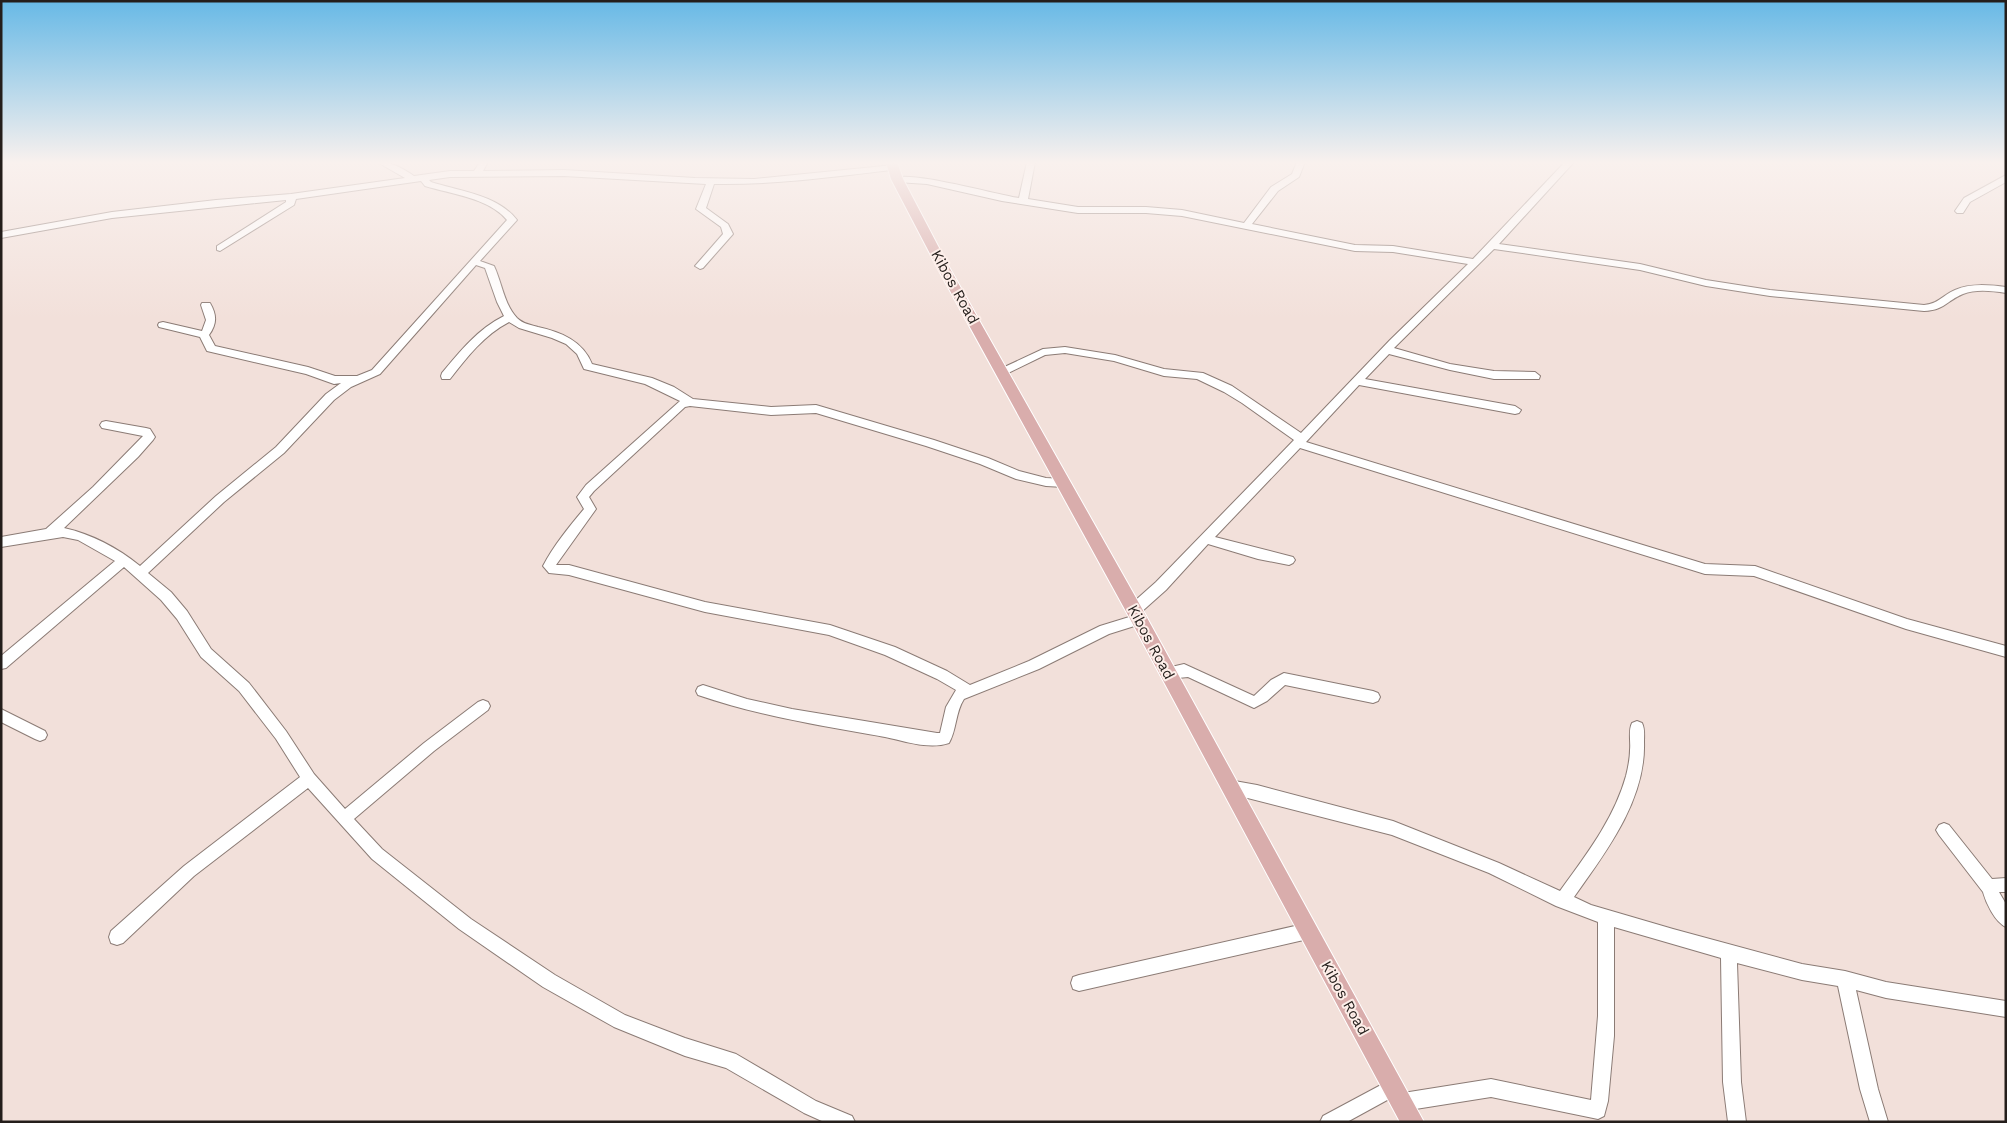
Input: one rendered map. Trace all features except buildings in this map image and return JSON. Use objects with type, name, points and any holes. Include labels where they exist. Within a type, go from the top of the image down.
[{"type":"main road","name":"Kibos Road","points":[[917,214],[1413,1122]]},
{"type":"street","points":[[1,235],[117,214]]},
{"type":"street","points":[[220,248],[273,214]]},
{"type":"street","points":[[140,572],[171,546],[220,499],[280,450],[330,396],[347,384],[376,372],[512,220],[506,214]]},
{"type":"street","points":[[700,266],[729,231],[709,214]]},
{"type":"street","points":[[1186,214],[1355,248],[1393,248],[1475,262]]},
{"type":"street","points":[[1246,226],[1255,214]]},
{"type":"street","points":[[703,691],[746,704],[829,722],[938,739],[944,738],[947,735],[950,712],[959,695],[967,690],[1034,665],[1137,614],[1161,586],[1299,441],[1521,214]]},
{"type":"street","points":[[1492,246],[1640,267],[1706,283],[1770,292],[1914,307],[1938,307],[1954,295],[1973,289],[2006,290]]},
{"type":"street","points":[[474,262],[489,266],[494,275],[498,296],[511,317],[525,327],[574,343],[584,355],[588,366],[663,385],[690,402]]},
{"type":"street","points":[[204,335],[211,326],[211,318],[206,304]]},
{"type":"street","points":[[446,376],[472,344],[494,326],[511,317]]},
{"type":"street","points":[[163,325],[204,335]]},
{"type":"street","points":[[204,335],[211,349],[300,369],[334,380],[363,377]]},
{"type":"street","points":[[1002,372],[1043,352],[1065,350],[1115,358],[1164,372],[1199,376],[1228,389],[1246,400],[1262,413],[1286,427],[1299,441],[1706,569],[1717,571],[1740,568],[1755,571],[1906,624],[2006,652]]},
{"type":"street","points":[[1388,350],[1450,367],[1494,375],[1535,376]]},
{"type":"street","points":[[1357,381],[1514,410]]},
{"type":"street","points":[[967,690],[942,674],[890,651],[830,630],[705,607],[569,570],[553,570],[549,568],[559,548],[590,509],[583,497],[590,488],[682,404],[690,402],[771,411],[816,409],[930,442],[984,461],[1016,475],[1046,482],[1064,483]]},
{"type":"street","points":[[49,534],[97,490],[149,437],[146,432],[106,425]]},
{"type":"street","points":[[1,542],[63,532],[82,536],[124,560],[166,596],[182,615],[206,653],[244,687],[281,735],[309,779],[344,819],[377,854],[451,913],[510,956],[549,981],[620,1021],[685,1047],[730,1060],[810,1107],[846,1122]]},
{"type":"street","points":[[1206,539],[1258,554],[1289,560]]},
{"type":"street","points":[[1,664],[124,560]]},
{"type":"street","points":[[1168,673],[1184,670],[1191,672],[1254,702],[1266,696],[1278,682],[1284,679],[1373,698]]},
{"type":"street","points":[[344,819],[429,747],[483,706]]},
{"type":"street","points":[[1,715],[40,735]]},
{"type":"street","points":[[1562,901],[1613,827],[1633,778],[1639,747],[1637,728]]},
{"type":"street","points":[[117,937],[189,871],[309,779]]},
{"type":"street","points":[[1229,787],[1257,792],[1393,828],[1494,868],[1562,901],[1606,917],[1802,972],[1845,979],[1886,990],[2006,1009]]},
{"type":"street","points":[[1944,830],[1990,888],[1992,897],[2006,919]]},
{"type":"street","points":[[1990,888],[1995,884],[2006,885]]},
{"type":"street","points":[[1402,1102],[1491,1088],[1598,1110],[1601,1099],[1601,1080],[1606,1042],[1606,917]]},
{"type":"street","points":[[1079,983],[1145,971],[1235,946],[1308,931]]},
{"type":"street","points":[[1729,952],[1732,1082],[1737,1122]]},
{"type":"street","points":[[1845,979],[1869,1090],[1879,1122]]},
{"type":"street","points":[[1329,1122],[1394,1087]]}]
